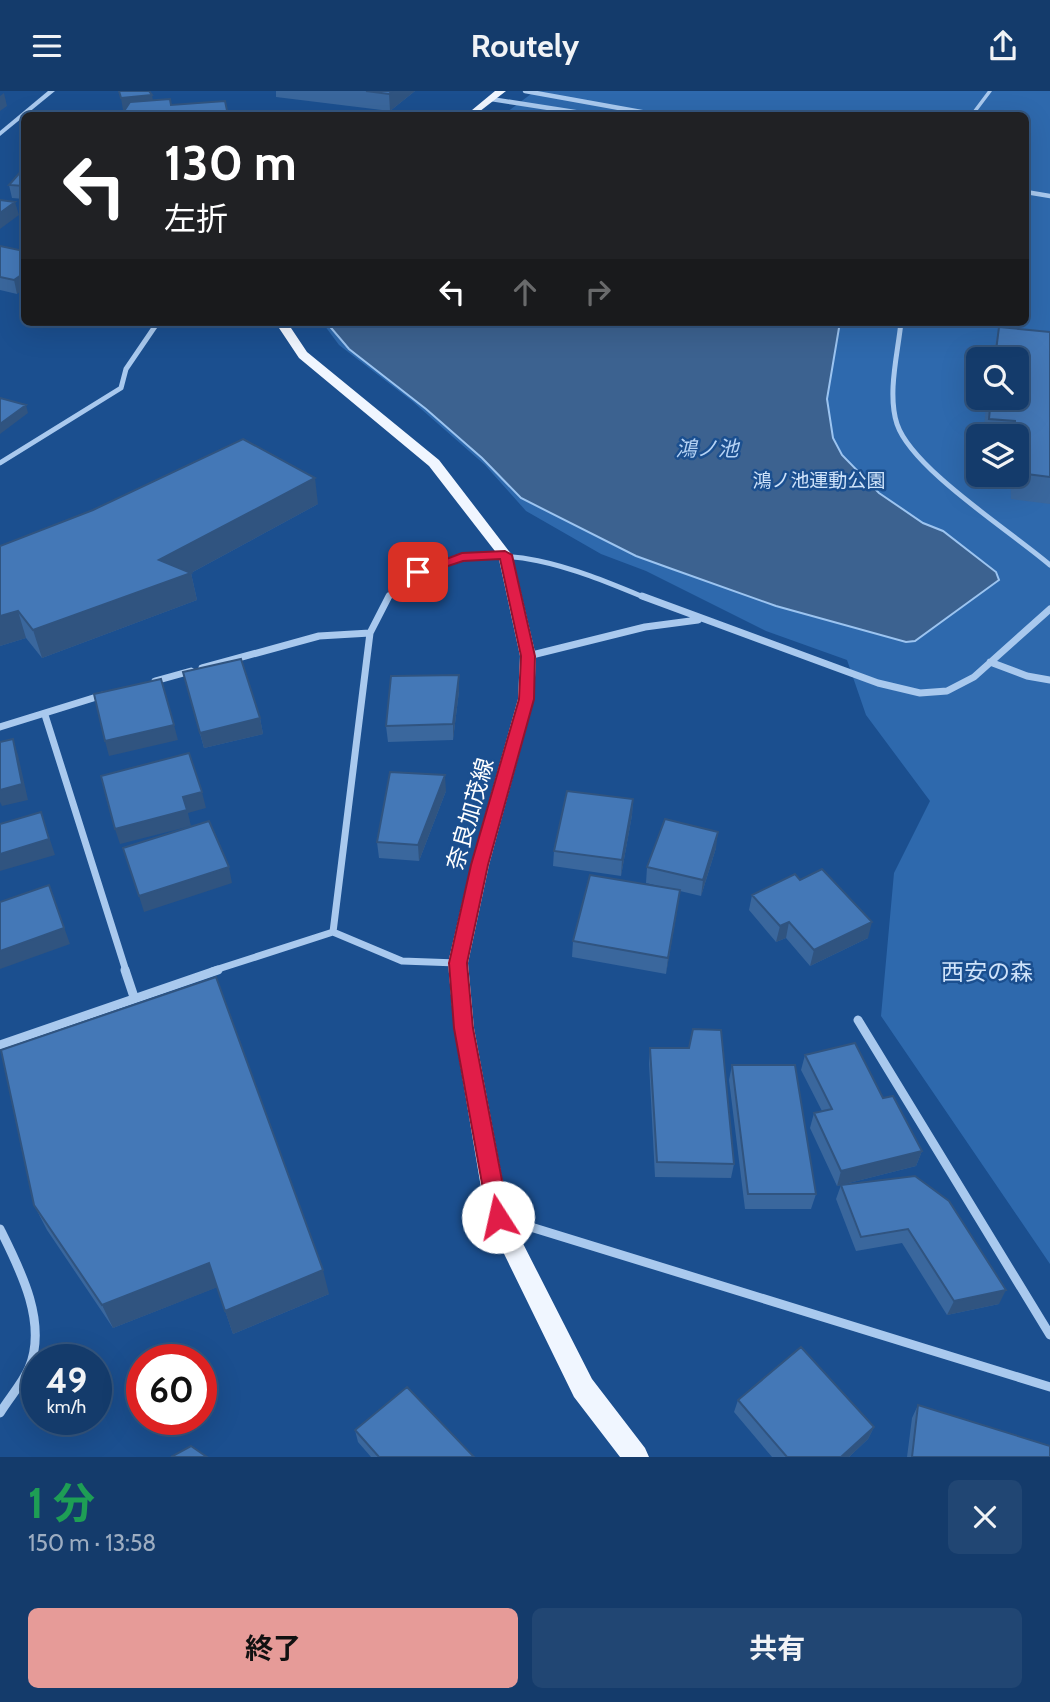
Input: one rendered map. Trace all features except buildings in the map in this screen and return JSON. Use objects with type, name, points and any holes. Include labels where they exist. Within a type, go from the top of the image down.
[{"type":"main road","points":[[474,112],[501,91]]},
{"type":"main road","name":"奈良加茂線","points":[[284,326],[303,355],[434,463],[505,555],[528,656],[523,712],[480,865],[458,963],[464,1028],[498,1217],[583,1388],[636,1457]]},
{"type":"street","points":[[27,112],[52,91]]},
{"type":"street","points":[[525,91],[640,112]]},
{"type":"street","points":[[491,99],[575,112]]},
{"type":"street","points":[[0,134],[21,117]]},
{"type":"street","points":[[1029,192],[1050,195]]},
{"type":"street","points":[[0,463],[121,389],[126,369],[155,326]]},
{"type":"street","points":[[901,326],[895,383],[898,426],[911,447],[1050,565]]},
{"type":"street","points":[[333,932],[370,633],[375,614],[400,582],[462,557],[505,555],[572,570],[698,620],[907,692],[947,691],[964,683],[1050,609]]},
{"type":"street","points":[[528,656],[645,627],[698,620]]},
{"type":"street","points":[[149,682],[319,636],[370,633]]},
{"type":"street","points":[[990,662],[1027,676],[1050,680]]},
{"type":"street","points":[[0,727],[110,693]]},
{"type":"street","points":[[45,715],[134,997]]},
{"type":"street","points":[[0,1045],[134,997],[333,932],[402,961],[458,963]]},
{"type":"street","points":[[858,1020],[1050,1335]]},
{"type":"street","points":[[498,1217],[1050,1387]]},
{"type":"street","points":[[0,1229],[23,1276],[34,1334],[30,1364],[0,1413]]},
{"type":"lane","points":[[974,112],[990,91]]},
{"type":"green space","name":"鴻ノ池運動公園","points":[[535,91],[1050,91],[1050,1264],[881,1016],[894,873],[930,801],[866,715],[847,660],[766,631],[646,571],[601,554],[526,511],[485,465],[412,401],[339,345],[325,326],[1029,326],[1029,112],[507,112]]},
{"type":"water","name":"鴻ノ池","points":[[329,326],[839,326],[827,399],[833,438],[842,455],[879,493],[923,523],[943,531],[996,572],[999,580],[915,641],[906,642],[776,606],[636,556],[521,498],[482,458],[426,409],[349,349]]},
{"type":"route","points":[[418,572],[462,557],[505,555],[528,656],[526,699],[480,865],[458,963],[464,1028],[498,1217]]},
{"type":"park label","name":"西安の森","points":[[987,972]]}]
